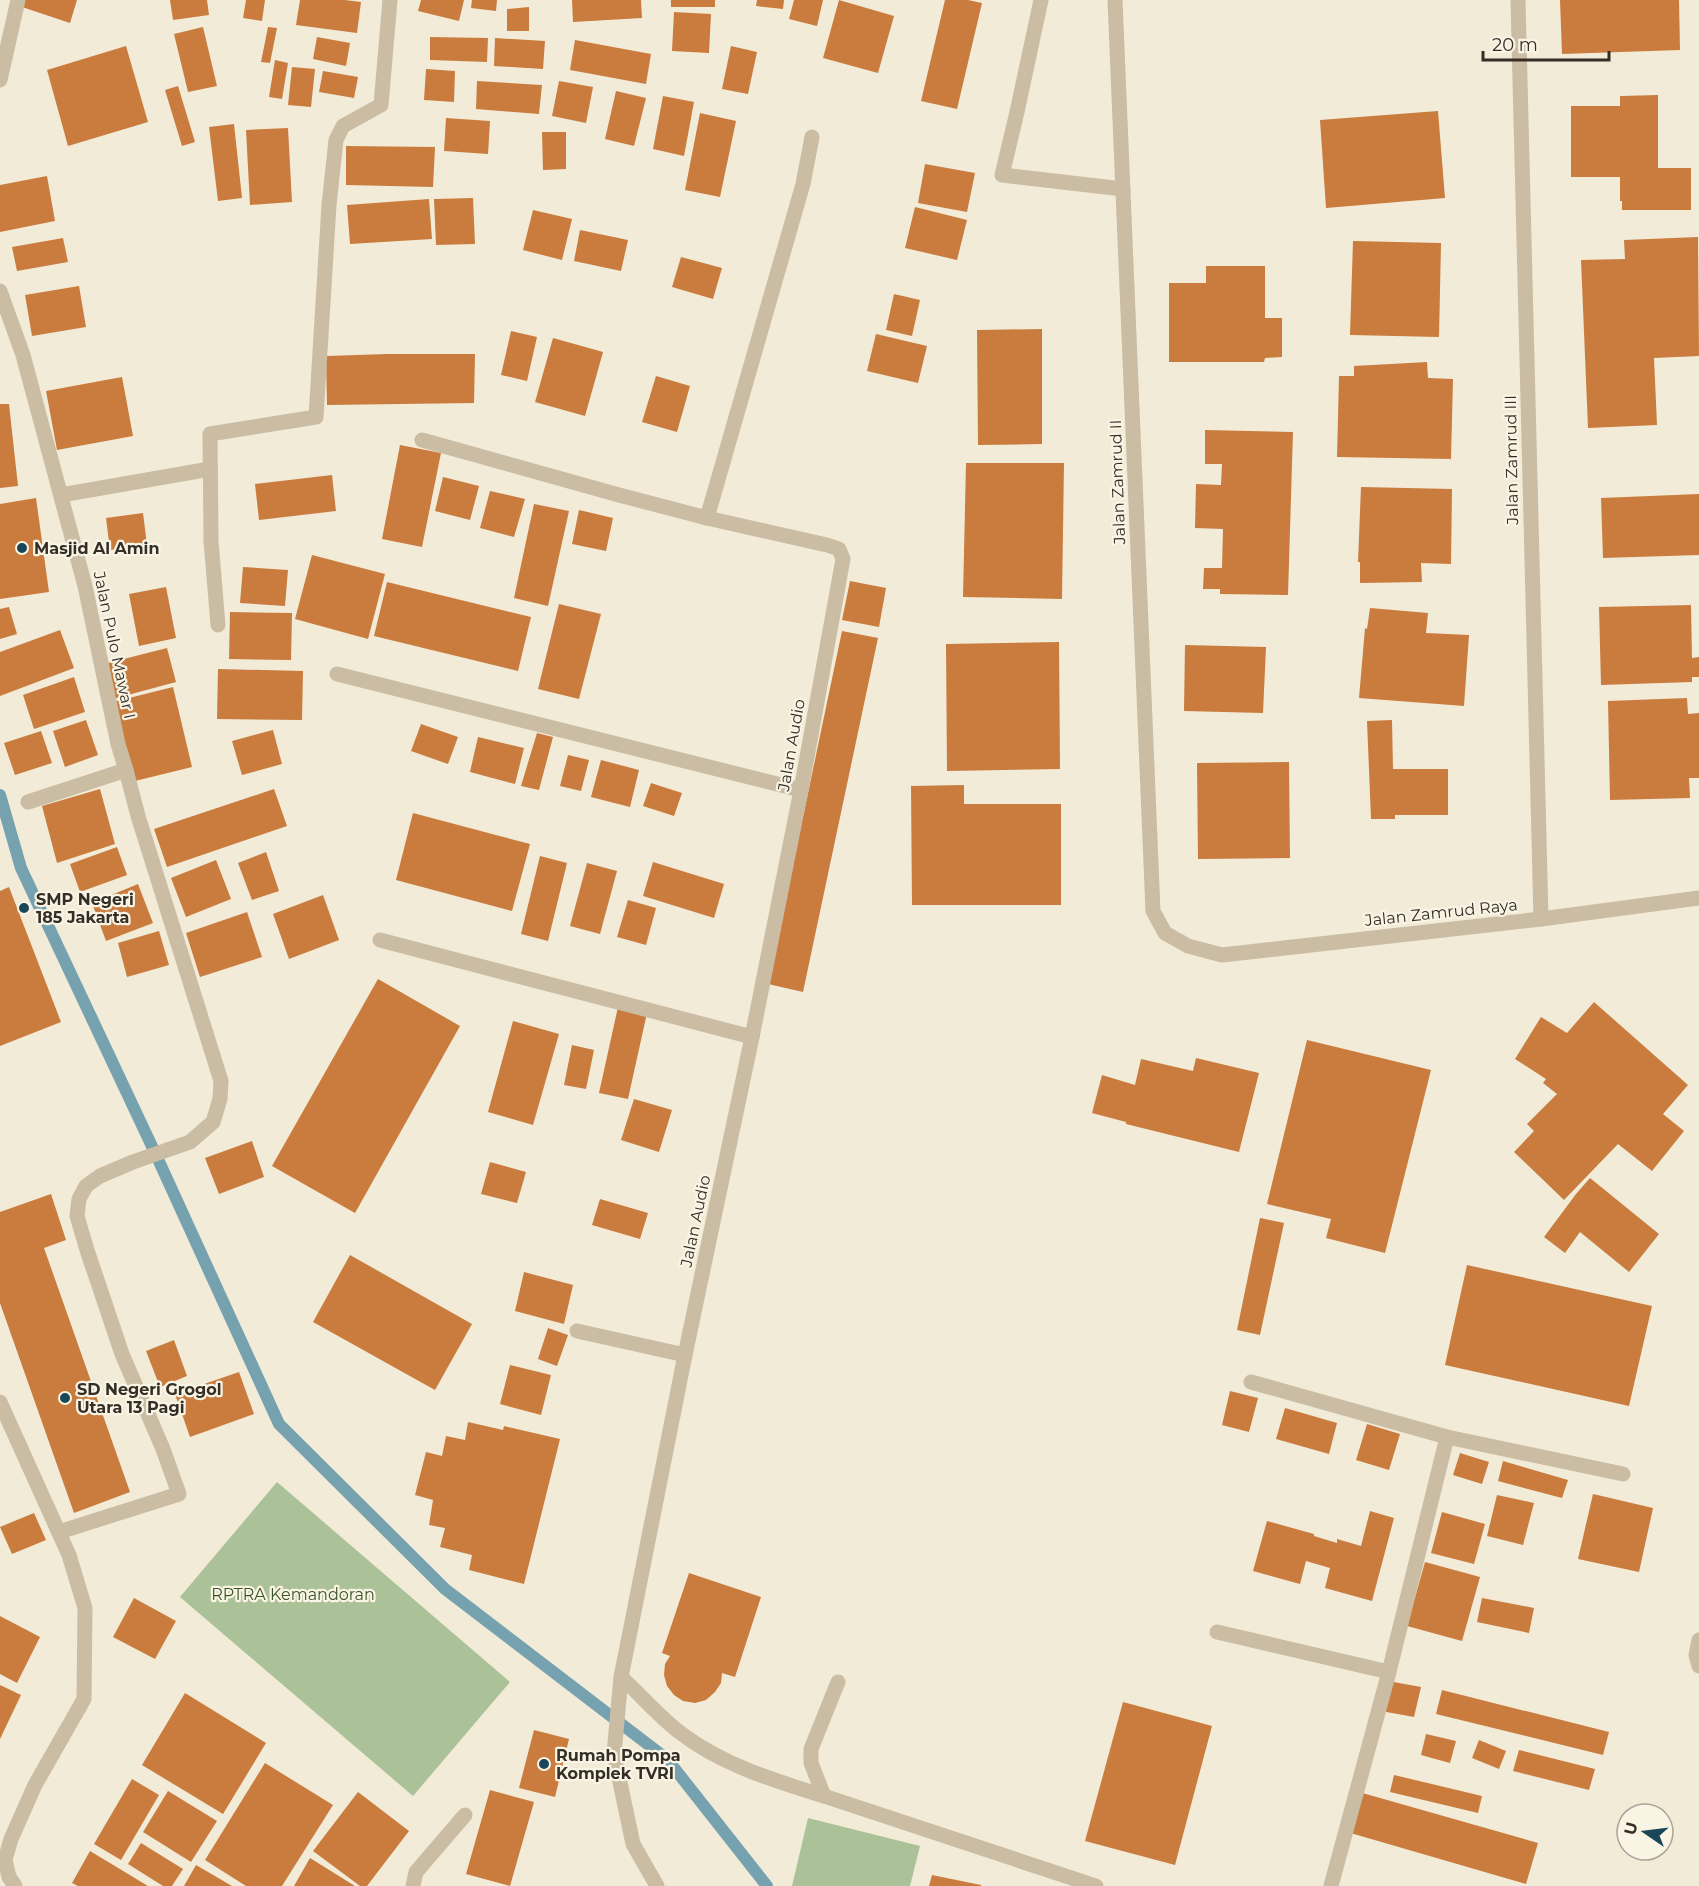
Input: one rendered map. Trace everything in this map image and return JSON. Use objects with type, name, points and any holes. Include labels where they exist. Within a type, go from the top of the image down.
[{"type":"street","points":[[0,80],[18,0]]},
{"type":"street","points":[[218,625],[211,541],[210,434],[316,417],[329,205],[336,140],[343,126],[381,105],[390,0]]},
{"type":"street","points":[[1041,0],[1002,175],[1123,189]]},
{"type":"street","name":"Jalan Zamrud II","points":[[1115,0],[1152,911],[1165,933],[1188,946]]},
{"type":"street","name":"Jalan Zamrud III","points":[[1518,0],[1541,919]]},
{"type":"street","points":[[422,440],[707,518],[803,184],[812,137]]},
{"type":"street","name":"Jalan Pulo Mawar I","points":[[0,291],[23,355],[85,586],[118,744],[138,816],[221,1081],[220,1099],[213,1122],[189,1142],[100,1176],[86,1186],[79,1199],[77,1216],[122,1354],[163,1449],[179,1494],[59,1532]]},
{"type":"street","points":[[61,495],[210,469]]},
{"type":"street","name":"Jalan Audio","points":[[657,1886],[633,1844],[614,1754],[621,1677],[685,1354],[752,1037],[801,790],[843,559],[839,549],[827,545],[707,518]]},
{"type":"street","points":[[338,674],[801,790]]},
{"type":"street","points":[[28,802],[126,770]]},
{"type":"street","name":"Jalan Zamrud Raya","points":[[1188,946],[1222,955],[1541,919],[1699,898]]},
{"type":"street","points":[[380,940],[752,1037]]},
{"type":"street","points":[[577,1330],[685,1354]]},
{"type":"street","points":[[1251,1382],[1447,1437],[1623,1474]]},
{"type":"street","points":[[0,1402],[69,1555],[86,1608],[84,1699],[35,1785],[11,1839],[5,1860],[9,1877],[15,1886]]},
{"type":"street","points":[[1331,1886],[1389,1672],[1447,1437]]},
{"type":"street","points":[[1217,1632],[1389,1672]]},
{"type":"street","points":[[1697,1660],[1699,1640]]},
{"type":"street","points":[[621,1677],[681,1733],[724,1760],[786,1785],[1096,1886]]},
{"type":"street","points":[[824,1796],[812,1763],[812,1749],[838,1682]]},
{"type":"street","points":[[413,1886],[416,1872],[465,1815]]},
{"type":"green space","name":"RPTRA Kemandoran","points":[[277,1482],[510,1682],[413,1796],[180,1597]]},
{"type":"green space","points":[[808,1818],[920,1846],[910,1886],[792,1886]]},
{"type":"building","points":[[25,0],[77,0],[70,23],[22,7]]},
{"type":"building","points":[[170,0],[207,0],[209,15],[173,20]]},
{"type":"building","points":[[246,0],[265,0],[262,21],[243,18]]},
{"type":"building","points":[[300,0],[361,2],[357,33],[296,25]]},
{"type":"building","points":[[421,0],[464,0],[459,21],[418,11]]},
{"type":"building","points":[[472,0],[497,0],[496,11],[471,8]]},
{"type":"building","points":[[572,0],[641,0],[642,18],[573,22]]},
{"type":"building","points":[[671,0],[715,0],[715,7],[671,7]]},
{"type":"building","points":[[757,0],[784,0],[783,9],[756,6]]},
{"type":"building","points":[[794,0],[823,0],[817,26],[789,19]]},
{"type":"building","points":[[839,0],[894,16],[878,73],[823,58]]},
{"type":"building","points":[[945,0],[968,0],[982,3],[957,109],[921,101]]},
{"type":"building","points":[[1560,0],[1679,0],[1680,50],[1562,54]]},
{"type":"building","points":[[529,7],[529,31],[507,31],[507,9]]},
{"type":"building","points":[[674,12],[711,14],[709,53],[672,51]]},
{"type":"building","points":[[203,27],[217,86],[188,92],[174,34]]},
{"type":"building","points":[[268,27],[277,28],[270,63],[261,62]]},
{"type":"building","points":[[317,37],[350,43],[346,66],[313,59]]},
{"type":"building","points":[[430,37],[488,38],[487,62],[430,60]]},
{"type":"building","points":[[495,38],[545,41],[543,69],[494,66]]},
{"type":"building","points":[[575,40],[651,54],[646,84],[570,70]]},
{"type":"building","points":[[126,46],[148,122],[68,146],[47,70]]},
{"type":"building","points":[[731,46],[757,52],[748,94],[722,89]]},
{"type":"building","points":[[275,60],[288,63],[282,99],[269,97]]},
{"type":"building","points":[[292,67],[315,69],[311,107],[288,105]]},
{"type":"building","points":[[426,69],[455,71],[454,102],[424,100]]},
{"type":"building","points":[[323,71],[358,77],[354,98],[319,92]]},
{"type":"building","points":[[477,81],[542,85],[539,114],[476,109]]},
{"type":"building","points":[[559,81],[593,87],[586,123],[552,116]]},
{"type":"building","points":[[178,86],[195,142],[182,146],[165,90]]},
{"type":"building","points":[[616,91],[646,98],[634,146],[605,139]]},
{"type":"building","points":[[1658,95],[1658,168],[1691,168],[1691,210],[1622,210],[1620,177],[1571,177],[1571,106],[1620,106],[1620,96]]},
{"type":"building","points":[[663,96],[694,102],[684,156],[653,149]]},
{"type":"building","points":[[1438,111],[1445,198],[1326,208],[1320,120]]},
{"type":"building","points":[[700,113],[736,121],[720,197],[685,190]]},
{"type":"building","points":[[446,118],[490,121],[488,154],[444,151]]},
{"type":"building","points":[[234,124],[242,198],[218,201],[209,127]]},
{"type":"building","points":[[288,128],[292,202],[250,205],[246,130]]},
{"type":"building","points":[[542,132],[566,132],[566,169],[543,170]]},
{"type":"building","points":[[346,146],[435,147],[433,187],[346,185]]},
{"type":"building","points":[[925,164],[975,173],[967,212],[918,203]]},
{"type":"building","points":[[47,176],[55,221],[0,232],[0,185]]},
{"type":"building","points":[[473,198],[475,244],[436,245],[434,199]]},
{"type":"building","points":[[429,199],[432,239],[350,244],[347,205]]},
{"type":"building","points":[[915,207],[967,220],[957,260],[905,248]]},
{"type":"building","points":[[533,210],[572,219],[562,260],[523,250]]},
{"type":"building","points":[[580,230],[628,240],[621,271],[574,261]]},
{"type":"building","points":[[1698,237],[1699,356],[1654,358],[1657,425],[1588,428],[1581,260],[1625,259],[1624,240]]},
{"type":"building","points":[[63,238],[68,262],[17,271],[12,247]]},
{"type":"building","points":[[1353,241],[1441,243],[1439,337],[1350,335]]},
{"type":"building","points":[[681,257],[722,268],[713,299],[672,287]]},
{"type":"building","points":[[1206,266],[1265,266],[1265,318],[1282,318],[1282,357],[1265,358],[1264,362],[1169,362],[1169,283],[1206,283]]},
{"type":"building","points":[[79,286],[86,327],[32,336],[25,295]]},
{"type":"building","points":[[894,294],[920,300],[912,336],[886,330]]},
{"type":"building","points":[[1042,329],[1042,444],[978,445],[977,330]]},
{"type":"building","points":[[511,331],[537,337],[527,381],[501,375]]},
{"type":"building","points":[[876,334],[927,346],[918,383],[867,371]]},
{"type":"building","points":[[553,338],[603,352],[585,416],[535,402]]},
{"type":"building","points":[[475,354],[474,403],[327,405],[326,356]]},
{"type":"building","points":[[1427,362],[1428,378],[1453,379],[1451,459],[1337,457],[1339,376],[1354,376],[1354,366]]},
{"type":"building","points":[[656,376],[690,386],[677,432],[642,422]]},
{"type":"building","points":[[122,377],[133,436],[57,450],[46,391]]},
{"type":"building","points":[[0,404],[9,404],[18,486],[0,488]]},
{"type":"building","points":[[1205,430],[1293,432],[1288,595],[1220,594],[1220,589],[1203,589],[1204,568],[1222,568],[1223,529],[1195,528],[1196,484],[1221,485],[1222,464],[1205,464]]},
{"type":"building","points":[[400,445],[441,453],[422,547],[382,539]]},
{"type":"building","points":[[966,463],[1064,463],[1062,599],[963,597]]},
{"type":"building","points":[[332,475],[336,511],[259,520],[255,484]]},
{"type":"building","points":[[443,477],[479,486],[470,520],[435,511]]},
{"type":"building","points":[[1361,487],[1452,489],[1451,564],[1421,563],[1422,582],[1360,583],[1360,562],[1358,562]]},
{"type":"building","points":[[490,491],[525,499],[514,537],[480,528]]},
{"type":"building","points":[[1699,494],[1699,555],[1603,558],[1601,498]]},
{"type":"building","name":"Masjid Al Amin","points":[[36,498],[49,592],[0,599],[0,504]]},
{"type":"building","points":[[534,504],[569,511],[548,606],[514,598]]},
{"type":"building","points":[[579,510],[613,518],[606,551],[572,544]]},
{"type":"building","points":[[143,513],[147,545],[110,550],[106,518]]},
{"type":"building","points":[[312,555],[385,574],[368,639],[295,619]]},
{"type":"building","points":[[243,567],[288,570],[285,606],[240,603]]},
{"type":"building","points":[[850,581],[886,588],[879,627],[842,620]]},
{"type":"building","points":[[387,582],[531,617],[518,671],[374,636]]},
{"type":"building","points":[[166,587],[176,638],[139,646],[129,594]]},
{"type":"building","points":[[559,604],[601,614],[579,699],[538,689]]},
{"type":"building","points":[[1691,605],[1692,658],[1699,657],[1699,677],[1692,677],[1692,682],[1601,685],[1599,607]]},
{"type":"building","points":[[9,607],[17,634],[0,639],[0,609]]},
{"type":"building","points":[[1370,608],[1428,613],[1426,633],[1469,635],[1464,706],[1359,698],[1365,628],[1367,629]]},
{"type":"building","points":[[230,612],[292,613],[291,660],[229,659]]},
{"type":"building","points":[[60,630],[74,668],[0,696],[0,652]]},
{"type":"building","points":[[842,631],[878,638],[803,992],[768,984]]},
{"type":"building","points":[[1059,642],[1060,769],[947,771],[946,644]]},
{"type":"building","points":[[1185,645],[1266,647],[1263,713],[1184,711]]},
{"type":"building","points":[[167,648],[176,682],[113,699],[104,664]]},
{"type":"building","points":[[218,669],[303,671],[302,720],[217,719]]},
{"type":"building","points":[[74,677],[85,712],[34,729],[23,695]]},
{"type":"building","points":[[173,687],[192,767],[131,782],[113,702]]},
{"type":"building","points":[[1687,698],[1688,714],[1699,713],[1699,778],[1689,778],[1690,798],[1610,800],[1608,701]]},
{"type":"building","points":[[86,720],[98,755],[65,767],[53,731]]},
{"type":"building","points":[[1392,720],[1393,769],[1448,769],[1448,815],[1395,815],[1395,819],[1371,819],[1367,721]]},
{"type":"building","points":[[421,724],[458,737],[448,764],[411,751]]},
{"type":"building","points":[[273,730],[282,764],[242,775],[232,741]]},
{"type":"building","points":[[41,731],[52,763],[15,775],[4,743]]},
{"type":"building","points":[[537,733],[553,737],[539,790],[521,786]]},
{"type":"building","points":[[478,737],[524,748],[515,784],[470,772]]},
{"type":"building","points":[[568,755],[589,760],[581,791],[560,786]]},
{"type":"building","points":[[601,760],[639,770],[630,807],[591,797]]},
{"type":"building","points":[[1289,762],[1290,858],[1198,859],[1197,763]]},
{"type":"building","points":[[651,783],[682,793],[674,816],[643,806]]},
{"type":"building","points":[[964,785],[964,804],[1061,804],[1061,905],[912,905],[911,786]]},
{"type":"building","points":[[100,789],[115,844],[57,863],[42,806]]},
{"type":"building","points":[[274,789],[287,826],[167,867],[154,829]]},
{"type":"building","points":[[413,813],[530,844],[512,911],[396,880]]},
{"type":"building","points":[[117,847],[127,875],[80,892],[70,864]]},
{"type":"building","points":[[266,852],[279,891],[252,900],[238,863]]},
{"type":"building","points":[[540,856],[567,863],[548,941],[521,934]]},
{"type":"building","points":[[216,860],[231,899],[186,917],[171,878]]},
{"type":"building","points":[[653,862],[724,884],[714,918],[643,896]]},
{"type":"building","points":[[587,863],[617,871],[600,934],[570,926]]},
{"type":"building","points":[[138,884],[153,923],[106,941],[92,903]]},
{"type":"building","points":[[9,887],[61,1022],[0,1046],[0,891]]},
{"type":"building","points":[[323,895],[339,940],[289,959],[273,914]]},
{"type":"building","points":[[628,900],[656,908],[646,945],[617,937]]},
{"type":"building","points":[[247,912],[262,957],[200,977],[186,933]]},
{"type":"building","points":[[159,931],[169,965],[127,977],[118,943]]},
{"type":"building","points":[[378,979],[460,1026],[355,1213],[272,1166]]},
{"type":"building","points":[[1594,1002],[1688,1085],[1663,1114],[1684,1131],[1652,1171],[1618,1144],[1564,1200],[1514,1152],[1534,1131],[1527,1124],[1557,1094],[1543,1083],[1546,1079],[1515,1059],[1541,1017],[1567,1033]]},
{"type":"building","points":[[618,1007],[647,1013],[628,1099],[599,1093]]},
{"type":"building","points":[[513,1021],[559,1034],[533,1125],[488,1112]]},
{"type":"building","points":[[1307,1040],[1431,1070],[1385,1253],[1326,1238],[1331,1219],[1267,1204]]},
{"type":"building","points":[[572,1045],[594,1050],[586,1089],[564,1085]]},
{"type":"building","points":[[1196,1058],[1259,1073],[1239,1152],[1126,1124],[1126,1122],[1092,1113],[1102,1075],[1135,1085],[1141,1059],[1193,1071]]},
{"type":"building","points":[[634,1099],[672,1110],[659,1152],[621,1140]]},
{"type":"building","points":[[252,1141],[264,1177],[219,1194],[205,1158]]},
{"type":"building","points":[[490,1162],[526,1172],[517,1203],[481,1194]]},
{"type":"building","points":[[1590,1178],[1659,1234],[1629,1272],[1580,1232],[1565,1253],[1544,1237]]},
{"type":"building","name":"SD Negeri Grogol Utara 13 Pagi","points":[[51,1194],[66,1240],[44,1248],[130,1492],[74,1513],[0,1303],[0,1212]]},
{"type":"building","points":[[600,1199],[648,1213],[640,1239],[592,1225]]},
{"type":"building","points":[[1260,1218],[1284,1223],[1260,1335],[1237,1330]]},
{"type":"building","points":[[350,1255],[472,1324],[435,1390],[313,1322]]},
{"type":"building","points":[[1467,1265],[1652,1306],[1629,1406],[1445,1365]]},
{"type":"building","points":[[524,1272],[573,1285],[564,1324],[515,1311]]},
{"type":"building","points":[[548,1328],[568,1335],[557,1366],[538,1359]]},
{"type":"building","points":[[174,1340],[187,1376],[160,1387],[146,1351]]},
{"type":"building","points":[[510,1365],[551,1375],[541,1415],[500,1404]]},
{"type":"building","points":[[239,1372],[254,1414],[190,1437],[175,1394]]},
{"type":"building","points":[[1230,1391],[1258,1398],[1249,1432],[1222,1425]]},
{"type":"building","points":[[1285,1408],[1337,1423],[1329,1454],[1276,1439]]},
{"type":"building","points":[[468,1422],[503,1430],[504,1426],[560,1439],[524,1584],[469,1570],[472,1555],[440,1547],[445,1528],[429,1525],[433,1500],[415,1495],[426,1452],[442,1456],[446,1436],[465,1440]]},
{"type":"building","points":[[1367,1424],[1400,1434],[1389,1470],[1356,1460]]},
{"type":"building","points":[[1460,1453],[1489,1462],[1482,1484],[1453,1475]]},
{"type":"building","points":[[1503,1461],[1568,1480],[1562,1498],[1498,1481]]},
{"type":"building","points":[[1593,1494],[1653,1508],[1639,1572],[1578,1559]]},
{"type":"building","points":[[1497,1495],[1534,1503],[1523,1545],[1487,1536]]},
{"type":"building","points":[[1370,1511],[1394,1518],[1372,1601],[1325,1588],[1330,1568],[1306,1561],[1300,1584],[1253,1571],[1267,1521],[1337,1543],[1337,1539],[1361,1546]]},
{"type":"building","points":[[1442,1512],[1485,1524],[1474,1564],[1431,1553]]},
{"type":"building","points":[[34,1513],[46,1540],[12,1554],[0,1527]]},
{"type":"building","points":[[1425,1562],[1480,1577],[1462,1641],[1407,1626]]},
{"type":"building","points":[[689,1573],[761,1597],[735,1677],[722,1673],[721,1683],[715,1692],[706,1700],[695,1703],[683,1701],[667,1686],[664,1675],[665,1664],[670,1656],[662,1653]]},
{"type":"building","points":[[134,1598],[176,1621],[155,1659],[113,1637]]},
{"type":"building","points":[[1482,1598],[1534,1608],[1529,1633],[1477,1622]]},
{"type":"building","points":[[0,1616],[40,1637],[17,1683],[0,1674]]},
{"type":"building","points":[[1388,1681],[1421,1687],[1414,1717],[1381,1711]]},
{"type":"building","points":[[0,1685],[21,1695],[0,1739]]},
{"type":"building","points":[[1442,1690],[1609,1732],[1603,1755],[1436,1714]]},
{"type":"building","points":[[185,1693],[266,1743],[223,1814],[142,1765]]},
{"type":"building","points":[[1123,1702],[1212,1726],[1175,1865],[1085,1841]]},
{"type":"building","name":"Rumah Pompa Komplek TVRI","points":[[534,1730],[569,1739],[555,1797],[519,1788]]},
{"type":"building","points":[[1426,1734],[1456,1741],[1450,1763],[1421,1755]]},
{"type":"building","points":[[1479,1740],[1506,1751],[1499,1769],[1472,1758]]},
{"type":"building","points":[[1519,1750],[1595,1769],[1589,1790],[1513,1771]]},
{"type":"building","points":[[265,1763],[333,1805],[282,1886],[246,1886],[205,1860]]},
{"type":"building","points":[[1394,1775],[1482,1796],[1478,1813],[1390,1792]]},
{"type":"building","points":[[132,1779],[159,1795],[121,1860],[94,1844]]},
{"type":"building","points":[[490,1790],[534,1802],[510,1886],[466,1874]]},
{"type":"building","points":[[168,1791],[217,1821],[191,1862],[143,1832]]},
{"type":"building","points":[[358,1792],[409,1831],[367,1886],[360,1886],[313,1851]]},
{"type":"building","points":[[1359,1792],[1538,1843],[1526,1884],[1347,1832]]},
{"type":"building","points":[[141,1843],[183,1869],[172,1886],[163,1886],[128,1864]]},
{"type":"building","points":[[90,1851],[148,1886],[78,1886],[72,1883]]},
{"type":"building","points":[[310,1858],[355,1886],[294,1886]]},
{"type":"building","points":[[196,1865],[232,1886],[184,1886]]},
{"type":"building","points":[[932,1875],[981,1885],[981,1886],[929,1886]]},
{"type":"waterway","points":[[0,795],[21,868],[279,1424],[445,1589],[667,1759],[767,1886]]},
{"type":"place","name":"Masjid Al Amin","points":[[22,548]]},
{"type":"place","name":"SMP Negeri 185 Jakarta","points":[[24,908]]},
{"type":"place","name":"SD Negeri Grogol Utara 13 Pagi","points":[[65,1398]]},
{"type":"place","name":"Rumah Pompa Komplek TVRI","points":[[544,1764]]}]
